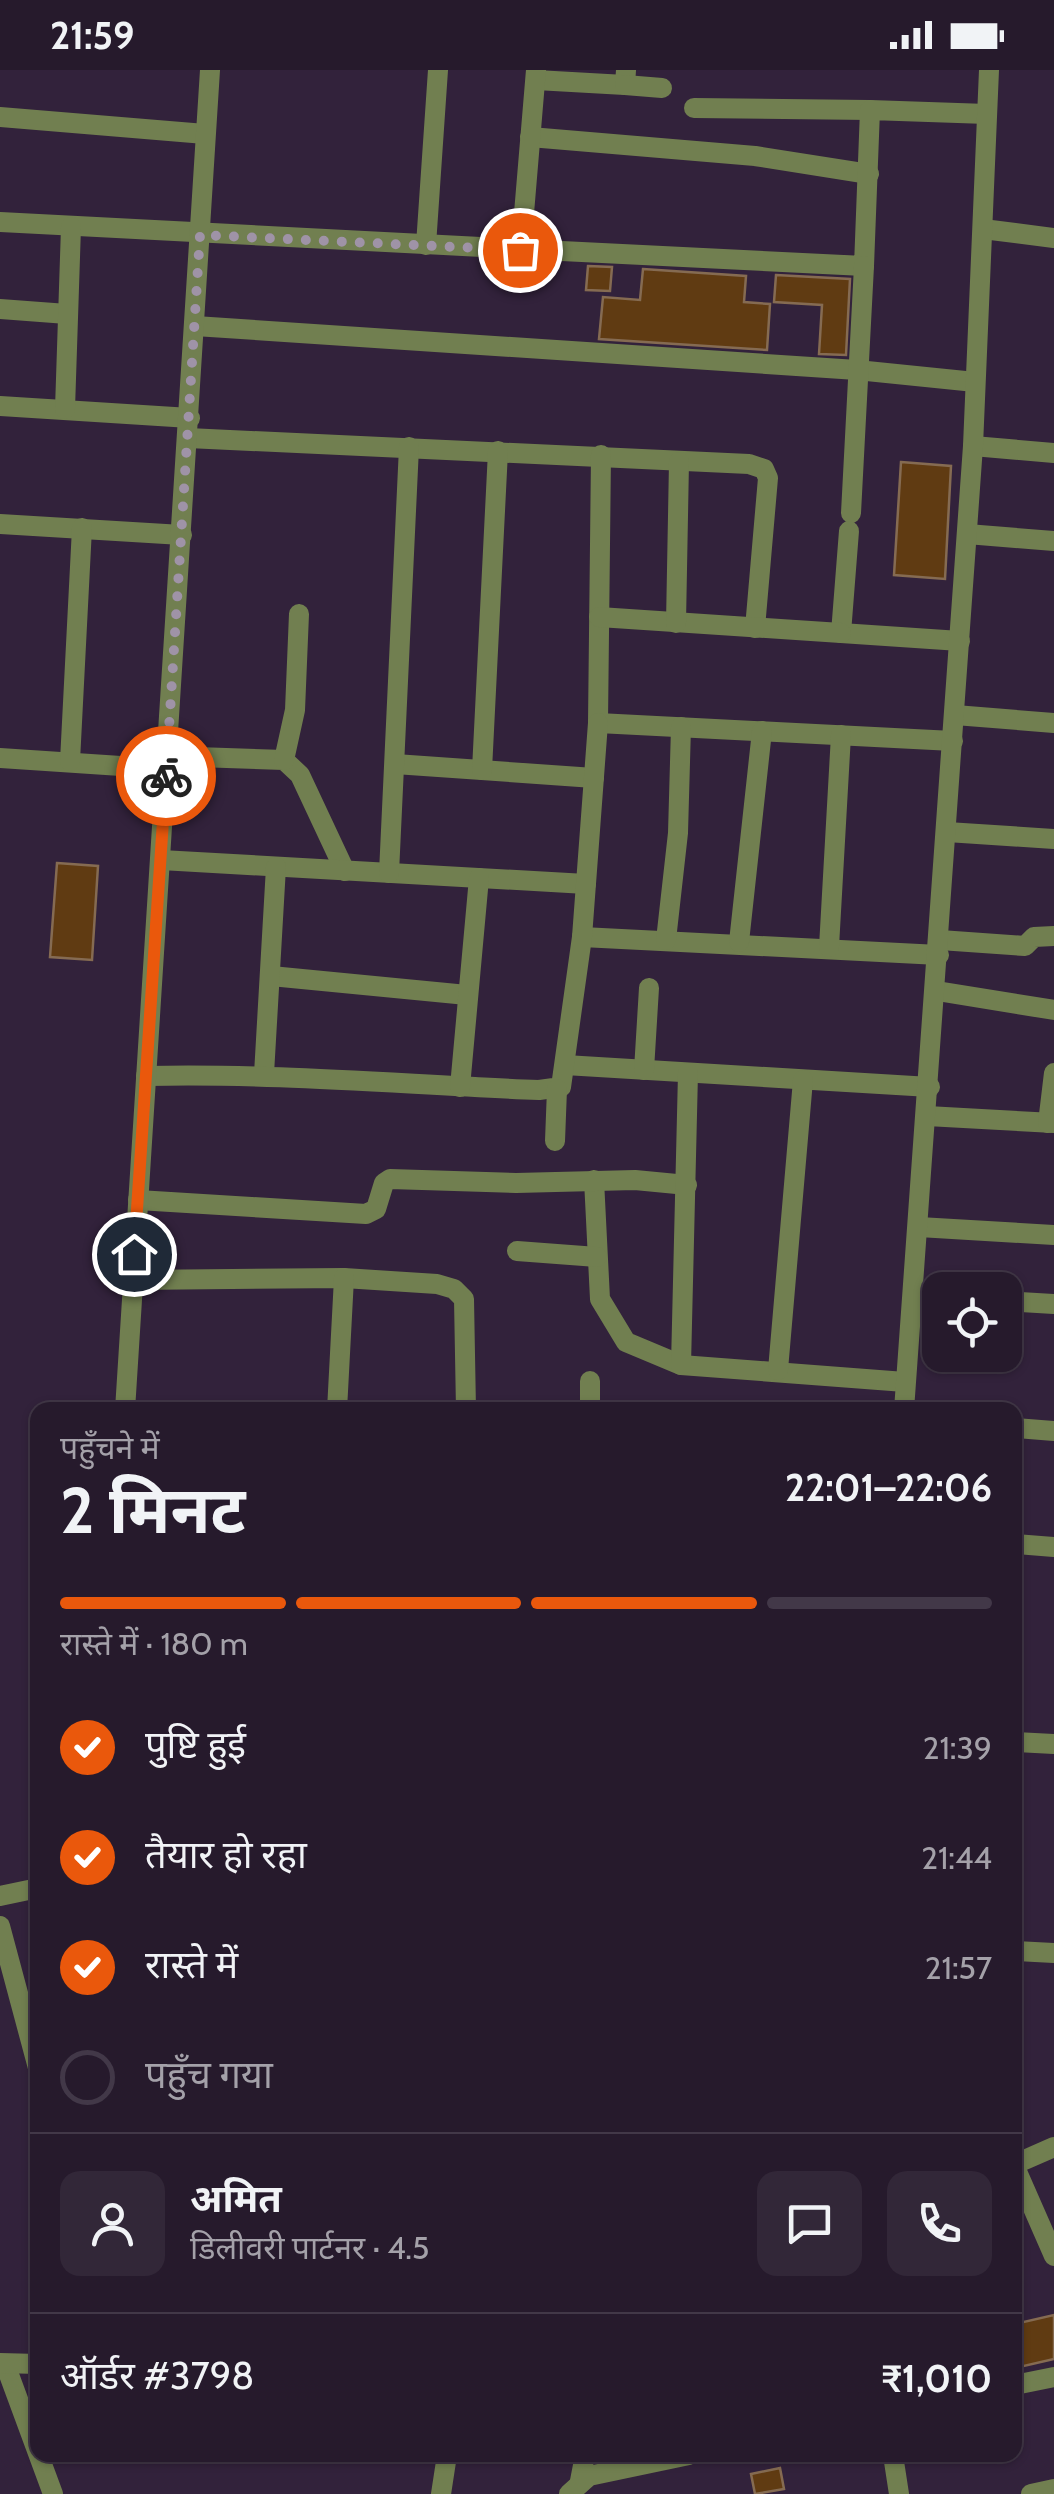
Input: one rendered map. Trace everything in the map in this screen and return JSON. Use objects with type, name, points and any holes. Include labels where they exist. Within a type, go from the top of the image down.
[{"type":"street","points":[[124,1402],[210,70]]},
{"type":"street","points":[[426,245],[438,70]]},
{"type":"street","points":[[904,1402],[937,991],[973,446],[989,70]]},
{"type":"street","points":[[520,250],[536,75],[625,78],[662,88]]},
{"type":"street","points":[[694,108],[987,114]]},
{"type":"street","points":[[841,633],[870,110]]},
{"type":"street","points":[[0,116],[205,134]]},
{"type":"street","points":[[530,137],[755,156],[869,174]]},
{"type":"street","points":[[0,222],[864,266]]},
{"type":"street","points":[[65,409],[70,227]]},
{"type":"street","points":[[982,229],[1054,238]]},
{"type":"street","points":[[0,310],[67,314]]},
{"type":"street","points":[[195,326],[857,370],[974,382]]},
{"type":"street","points":[[0,406],[65,409],[189,428],[409,447],[749,464],[764,469],[768,478],[755,628]]},
{"type":"street","points":[[973,446],[1054,453]]},
{"type":"street","points":[[390,873],[409,447]]},
{"type":"street","points":[[482,770],[498,451]]},
{"type":"street","points":[[555,1141],[557,1089],[565,1065],[582,936],[598,723],[601,455]]},
{"type":"street","points":[[676,622],[679,462]]},
{"type":"street","points":[[0,524],[182,535]]},
{"type":"street","points":[[70,762],[82,528]]},
{"type":"street","points":[[966,534],[1054,541]]},
{"type":"street","points":[[284,760],[295,710],[299,614]]},
{"type":"street","points":[[600,618],[960,640]]},
{"type":"street","points":[[955,716],[1054,723]]},
{"type":"street","points":[[598,723],[953,741]]},
{"type":"street","points":[[666,940],[678,833],[681,727]]},
{"type":"street","points":[[738,942],[762,731]]},
{"type":"street","points":[[829,947],[841,735]]},
{"type":"street","points":[[0,758],[167,763],[284,760],[300,776],[344,871]]},
{"type":"street","points":[[394,764],[594,778]]},
{"type":"street","points":[[947,832],[1054,839]]},
{"type":"street","points":[[160,860],[586,884]]},
{"type":"street","points":[[264,1074],[276,867]]},
{"type":"street","points":[[460,1088],[478,878]]},
{"type":"street","points":[[582,936],[829,947],[1024,946],[1034,938],[1054,936]]},
{"type":"street","points":[[271,976],[468,995]]},
{"type":"street","points":[[644,1070],[650,988]]},
{"type":"street","points":[[937,991],[1054,1010]]},
{"type":"street","points":[[565,1065],[930,1088]]},
{"type":"street","points":[[681,1365],[688,1073]]},
{"type":"street","points":[[927,1116],[1051,1123],[1054,1073]]},
{"type":"street","points":[[146,1076],[264,1074],[460,1088],[557,1089]]},
{"type":"street","points":[[778,1370],[803,1080]]},
{"type":"street","points":[[138,1200],[366,1214],[376,1210],[384,1183],[390,1178],[687,1185]]},
{"type":"street","points":[[594,1180],[600,1299],[614,1328],[626,1342],[681,1365],[905,1382]]},
{"type":"street","points":[[918,1227],[1054,1235]]},
{"type":"street","points":[[517,1250],[597,1256]]},
{"type":"street","points":[[132,1280],[344,1278],[438,1284],[454,1289],[464,1299],[466,1402]]},
{"type":"street","points":[[337,1402],[344,1278]]},
{"type":"street","points":[[913,1295],[922,1296]]},
{"type":"street","points":[[1022,1302],[1054,1304]]},
{"type":"street","points":[[590,1381],[590,1402]]},
{"type":"street","points":[[1022,1429],[1054,1431]]},
{"type":"street","points":[[1022,1545],[1054,1547]]},
{"type":"street","points":[[1022,1742],[1054,1744]]},
{"type":"street","points":[[0,1896],[30,1890]]},
{"type":"street","points":[[0,1926],[30,2038]]},
{"type":"street","points":[[1022,1951],[1054,1953]]},
{"type":"street","points":[[1022,2162],[1054,2147]]},
{"type":"street","points":[[1022,2181],[1054,2256]]},
{"type":"street","points":[[30,2364],[3,2364],[30,2434]]},
{"type":"street","points":[[1022,2384],[1054,2377]]},
{"type":"street","points":[[41,2462],[53,2494]]},
{"type":"street","points":[[441,2494],[445,2462]]},
{"type":"street","points":[[574,2488],[583,2462]]},
{"type":"street","points":[[574,2488],[665,2462]]},
{"type":"street","points":[[895,2462],[899,2494]]},
{"type":"building","points":[[588,266],[612,267],[610,291],[586,290]]},
{"type":"building","points":[[643,269],[746,276],[744,302],[770,304],[767,350],[599,339],[603,297],[640,300]]},
{"type":"building","points":[[776,275],[850,279],[846,355],[819,354],[822,305],[774,302]]},
{"type":"building","points":[[901,462],[951,466],[945,579],[894,575]]},
{"type":"building","points":[[57,863],[98,866],[92,960],[50,957]]},
{"type":"building","points":[[1054,2315],[1054,2359],[1022,2366],[1022,2322]]},
{"type":"building","points":[[780,2468],[784,2489],[755,2494],[751,2474]]},
{"type":"way so far","points":[[166,776],[200,235],[520,250]]},
{"type":"route","points":[[134,1254],[166,776]]}]
